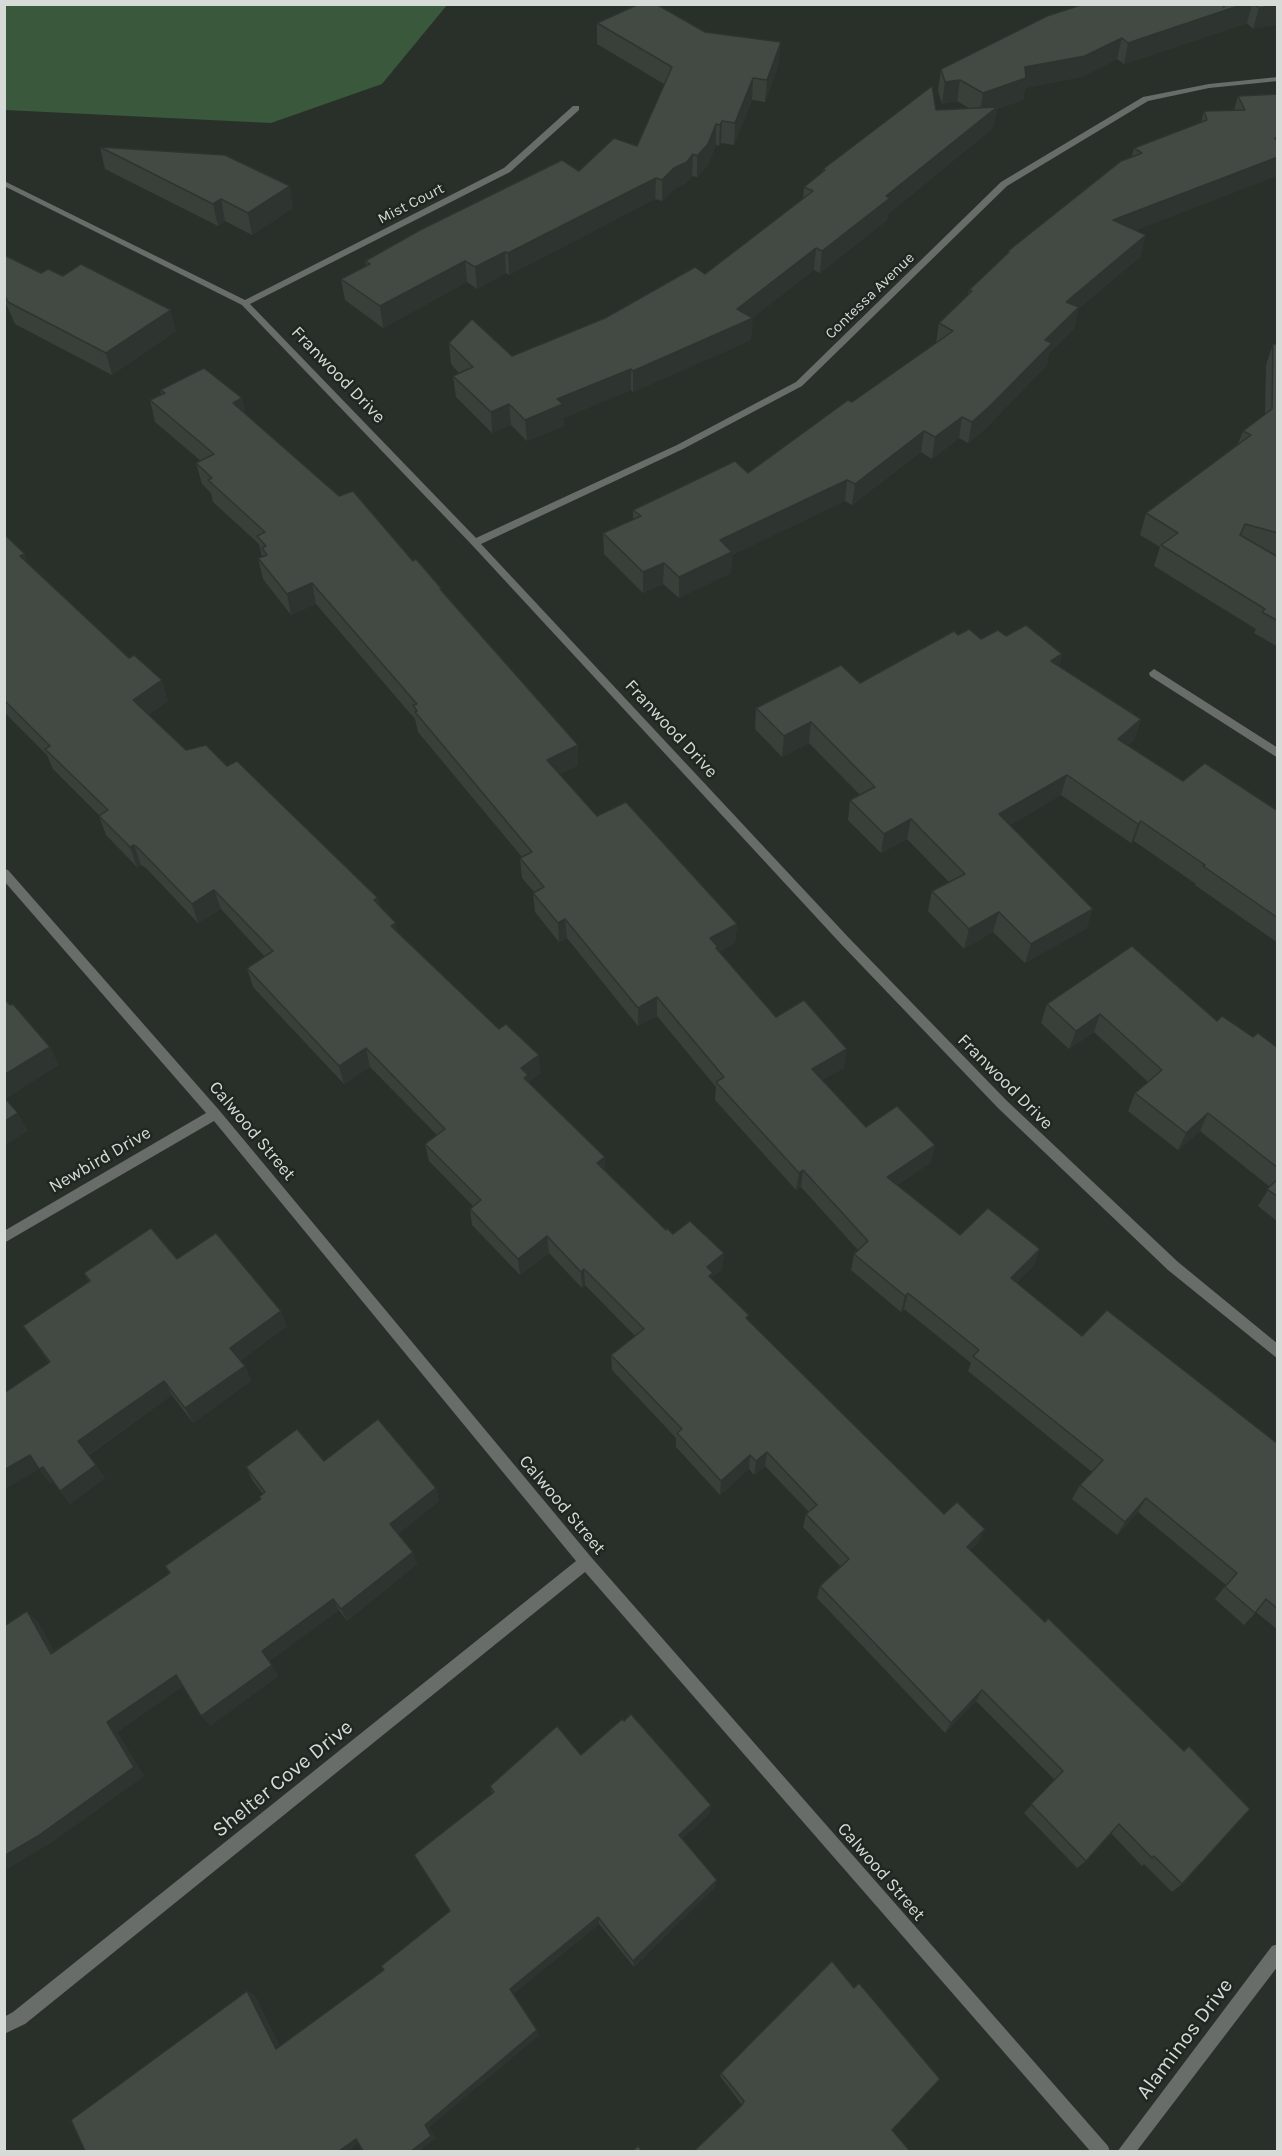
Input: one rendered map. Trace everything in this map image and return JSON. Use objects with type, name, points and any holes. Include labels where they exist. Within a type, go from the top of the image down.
[{"type":"street","name":"Contessa Avenue","points":[[476,543],[680,447],[799,384],[1004,184],[1146,99],[1209,86],[1278,79]]},
{"type":"street","name":"Mist Court","points":[[245,303],[507,170],[576,108]]},
{"type":"street","name":"Franwood Drive","points":[[4,183],[245,303],[476,543],[845,941],[1002,1104],[1173,1266],[1278,1353]]},
{"type":"street","points":[[1154,674],[1278,754]]},
{"type":"street","name":"Calwood Street","points":[[4,873],[215,1114],[586,1562],[1102,2151]]},
{"type":"street","name":"Newbird Drive","points":[[4,1238],[215,1114]]},
{"type":"street","name":"Shelter Cove Drive","points":[[4,2026],[28,2010],[586,1562]]},
{"type":"street","name":"Alaminos Drive","points":[[1125,2151],[1278,1952]]},
{"type":"green space","points":[[4,5],[447,5],[382,84],[271,123],[5,110]]},
{"type":"building","points":[[639,4],[656,4],[705,32],[781,42],[767,80],[753,78],[735,123],[722,121],[720,125],[716,124],[708,144],[697,156],[693,154],[687,162],[674,168],[662,180],[656,178],[508,253],[505,252],[475,267],[465,261],[380,306],[341,279],[370,264],[365,261],[420,230],[562,160],[579,171],[614,138],[637,146],[672,67],[597,23]]},
{"type":"building","points":[[1084,4],[1221,4],[1224,7],[1224,4],[1244,4],[1128,43],[1122,38],[1085,56],[1025,67],[1026,78],[983,93],[960,80],[945,82],[941,69],[1047,16]]},
{"type":"building","points":[[1255,4],[1278,4],[1278,5],[1259,8]]},
{"type":"building","points":[[932,86],[936,110],[997,107],[886,196],[890,198],[822,251],[816,248],[737,309],[753,318],[633,371],[631,369],[557,399],[563,404],[525,420],[509,404],[491,412],[453,376],[473,367],[449,343],[472,319],[512,356],[605,318],[695,267],[705,274],[813,191],[804,187],[825,170],[823,169]]},
{"type":"building","points":[[1278,94],[1278,138],[1275,138],[1278,143],[1278,157],[1113,220],[1146,235],[1066,302],[1079,307],[1045,340],[1052,343],[972,422],[962,417],[935,437],[924,431],[855,484],[847,480],[720,540],[732,552],[679,577],[664,563],[643,572],[603,533],[641,516],[633,510],[735,461],[748,473],[848,400],[852,402],[953,331],[939,323],[972,291],[969,290],[1008,251],[1121,161],[1142,153],[1134,148],[1207,120],[1204,111],[1245,110],[1238,96]]},
{"type":"building","points":[[100,147],[225,155],[290,186],[248,213],[221,199],[213,204]]},
{"type":"building","points":[[4,255],[41,273],[48,269],[63,276],[81,264],[171,310],[106,353],[8,302],[4,294]]},
{"type":"building","points":[[1273,344],[1278,344],[1278,533],[1245,524],[1240,535],[1278,557],[1278,621],[1262,612],[1265,609],[1161,545],[1178,533],[1146,513],[1251,435],[1243,431],[1272,409]]},
{"type":"building","points":[[204,368],[242,398],[233,403],[339,496],[353,491],[413,561],[416,559],[578,745],[547,760],[597,816],[626,802],[737,924],[710,938],[718,947],[716,948],[776,1017],[804,1000],[847,1049],[812,1069],[866,1127],[897,1106],[935,1145],[887,1177],[960,1235],[988,1208],[1040,1249],[1011,1278],[1082,1336],[1107,1310],[1278,1444],[1278,1609],[1266,1599],[1255,1613],[1225,1587],[1237,1573],[1146,1498],[1125,1522],[1080,1485],[1103,1460],[973,1356],[979,1350],[908,1293],[905,1296],[854,1254],[868,1241],[803,1170],[799,1173],[716,1082],[724,1077],[657,997],[638,1008],[565,919],[558,923],[533,893],[544,887],[520,858],[532,852],[415,712],[417,711],[413,705],[417,704],[312,583],[287,594],[258,558],[267,555],[262,548],[266,546],[257,536],[265,532],[208,480],[212,478],[196,463],[214,454],[150,400],[165,393],[160,390]]},
{"type":"building","points":[[4,534],[25,554],[20,556],[129,658],[134,655],[162,680],[133,700],[186,750],[206,745],[227,766],[237,761],[378,898],[374,900],[396,923],[391,926],[499,1029],[506,1024],[539,1055],[521,1068],[528,1075],[524,1078],[605,1157],[597,1163],[666,1230],[667,1228],[673,1234],[690,1221],[724,1253],[707,1267],[713,1273],[709,1276],[749,1315],[746,1318],[944,1514],[957,1502],[985,1529],[967,1547],[1045,1622],[1048,1618],[1184,1751],[1189,1746],[1250,1809],[1182,1884],[1154,1856],[1152,1858],[1119,1824],[1086,1861],[1031,1804],[1063,1771],[982,1690],[951,1723],[820,1586],[849,1559],[806,1514],[817,1505],[767,1452],[756,1461],[750,1455],[721,1481],[677,1433],[682,1429],[611,1355],[644,1329],[584,1269],[581,1272],[547,1236],[518,1259],[470,1209],[481,1200],[425,1144],[445,1129],[366,1048],[339,1066],[247,968],[273,951],[214,890],[192,904],[139,849],[134,845],[130,847],[99,816],[108,810],[45,749],[50,746],[4,700]]},
{"type":"building","points":[[1026,625],[1062,654],[1051,661],[1141,719],[1118,739],[1183,781],[1205,763],[1278,811],[1278,918],[1141,821],[1138,824],[1067,775],[999,814],[1093,909],[1031,944],[999,912],[969,929],[932,891],[965,874],[911,819],[884,834],[850,800],[875,787],[811,722],[784,736],[756,708],[841,665],[860,683],[954,631],[958,635],[969,629],[981,639],[998,630],[1006,636]]},
{"type":"building","points":[[1132,946],[1217,1021],[1222,1016],[1253,1037],[1258,1033],[1278,1048],[1278,1168],[1208,1113],[1186,1133],[1135,1093],[1162,1070],[1100,1014],[1076,1031],[1047,1004]]},
{"type":"building","points":[[4,998],[10,1005],[13,1004],[50,1047],[4,1075]]},
{"type":"building","points":[[4,1097],[18,1113],[4,1122]]},
{"type":"building","points":[[1278,1179],[1278,1197],[1267,1189]]},
{"type":"building","points":[[151,1228],[177,1259],[216,1233],[281,1311],[230,1348],[245,1366],[185,1408],[164,1381],[78,1441],[96,1465],[60,1491],[43,1467],[39,1469],[30,1455],[4,1470],[4,1393],[50,1362],[23,1326],[90,1281],[84,1273]]},
{"type":"building","points":[[378,1419],[436,1488],[390,1524],[413,1552],[341,1609],[333,1599],[262,1651],[272,1665],[201,1716],[176,1675],[107,1722],[134,1767],[38,1836],[4,1856],[4,1626],[27,1611],[51,1654],[170,1573],[165,1566],[261,1499],[259,1497],[265,1492],[246,1467],[297,1429],[324,1461]]},
{"type":"building","points":[[631,1714],[711,1805],[679,1835],[717,1880],[633,1961],[598,1917],[510,1989],[537,2030],[425,2125],[431,2136],[411,2151],[363,2151],[356,2139],[339,2151],[85,2151],[71,2120],[247,1991],[276,2049],[384,1970],[381,1966],[450,1911],[414,1855],[494,1792],[490,1786],[557,1726],[581,1755],[622,1719],[624,1721]]},
{"type":"building","points":[[832,1961],[854,1988],[859,1983],[940,2079],[892,2130],[910,2151],[694,2151],[744,2101],[721,2073]]}]
